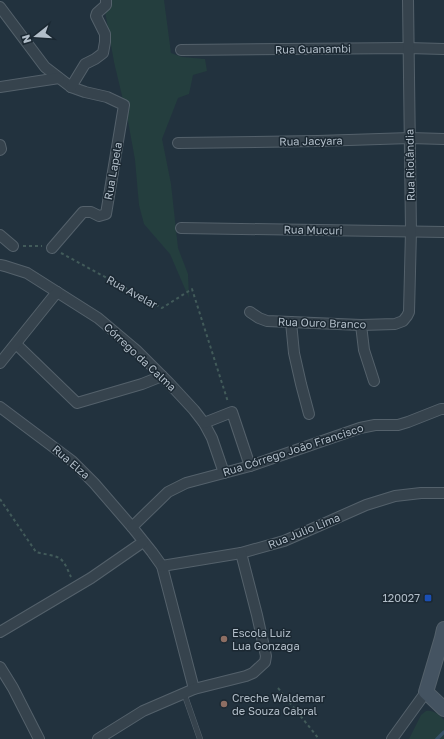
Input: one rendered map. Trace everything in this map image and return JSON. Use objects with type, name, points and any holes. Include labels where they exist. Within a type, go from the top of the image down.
[{"type":"main road","points":[[444,628],[426,692],[444,709]]},
{"type":"street","points":[[0,7],[45,67],[71,87],[85,64],[103,53],[105,34],[96,16],[97,13],[106,5],[106,0]]},
{"type":"street","name":"Rua Riolândia","points":[[396,324],[403,321],[409,312],[411,231],[408,0]]},
{"type":"street","name":"Rua Guanambi","points":[[181,50],[444,49]]},
{"type":"street","points":[[0,87],[59,78]]},
{"type":"street","name":"Rua Lapela","points":[[52,248],[83,212],[91,212],[98,216],[106,214],[124,104],[107,97],[71,87]]},
{"type":"street","name":"Rua Jacyara","points":[[178,143],[410,138],[444,139]]},
{"type":"street","points":[[0,145],[0,150]]},
{"type":"street","name":"Rua Mucuri","points":[[181,228],[444,232]]},
{"type":"street","points":[[0,235],[13,246]]},
{"type":"street","name":"Córrego da Calma","points":[[0,265],[27,273],[98,318],[136,350],[194,410],[204,423],[212,438],[224,473]]},
{"type":"street","points":[[0,363],[57,292]]},
{"type":"street","name":"Rua Ouro Branco","points":[[250,312],[267,321],[361,325],[396,324]]},
{"type":"street","points":[[291,322],[294,353],[310,414]]},
{"type":"street","points":[[361,325],[364,350],[374,381]]},
{"type":"street","points":[[16,344],[77,403],[142,384],[162,376]]},
{"type":"street","name":"Rua Elza","points":[[1,409],[72,461],[94,483],[132,527],[162,566]]},
{"type":"street","name":"Rua Córrego João Francisco","points":[[132,527],[168,492],[186,483],[250,466],[360,428],[375,425],[398,425],[444,409]]},
{"type":"street","points":[[204,423],[232,412],[250,466]]},
{"type":"street","name":"Rua Julio Lima","points":[[162,566],[241,553],[284,541],[366,505],[395,496],[421,493],[444,493]]},
{"type":"street","points":[[0,632],[91,578],[143,542]]},
{"type":"street","points":[[98,739],[143,711],[194,689],[246,676],[263,666],[266,656],[241,553]]},
{"type":"street","points":[[162,566],[194,689]]},
{"type":"street","points":[[0,667],[13,688],[39,739]]},
{"type":"street","points":[[392,739],[426,692]]},
{"type":"lane","points":[[184,693],[200,739]]},
{"type":"path","name":"Rua Avelar","points":[[13,246],[49,246],[162,308],[192,289],[232,412]]},
{"type":"path","points":[[0,499],[36,552],[58,557],[77,586]]},
{"type":"path","points":[[278,688],[319,739]]},
{"type":"green space","points":[[103,0],[164,0],[171,53],[182,57],[205,59],[207,71],[193,75],[189,94],[178,98],[162,139],[171,184],[178,248],[188,274],[189,298],[170,254],[144,224],[139,205],[135,160],[128,121],[114,62]]},
{"type":"green space","points":[[426,711],[434,712],[444,720],[444,739],[409,739],[421,715]]},
{"type":"waterway","points":[[437,739],[444,732]]},
{"type":"place","name":"120027","points":[[428,598]]},
{"type":"place","name":"Escola Luiz Lua Gonzaga","points":[[224,639]]},
{"type":"place","name":"Creche Waldemar de Souza Cabral","points":[[224,704]]}]
